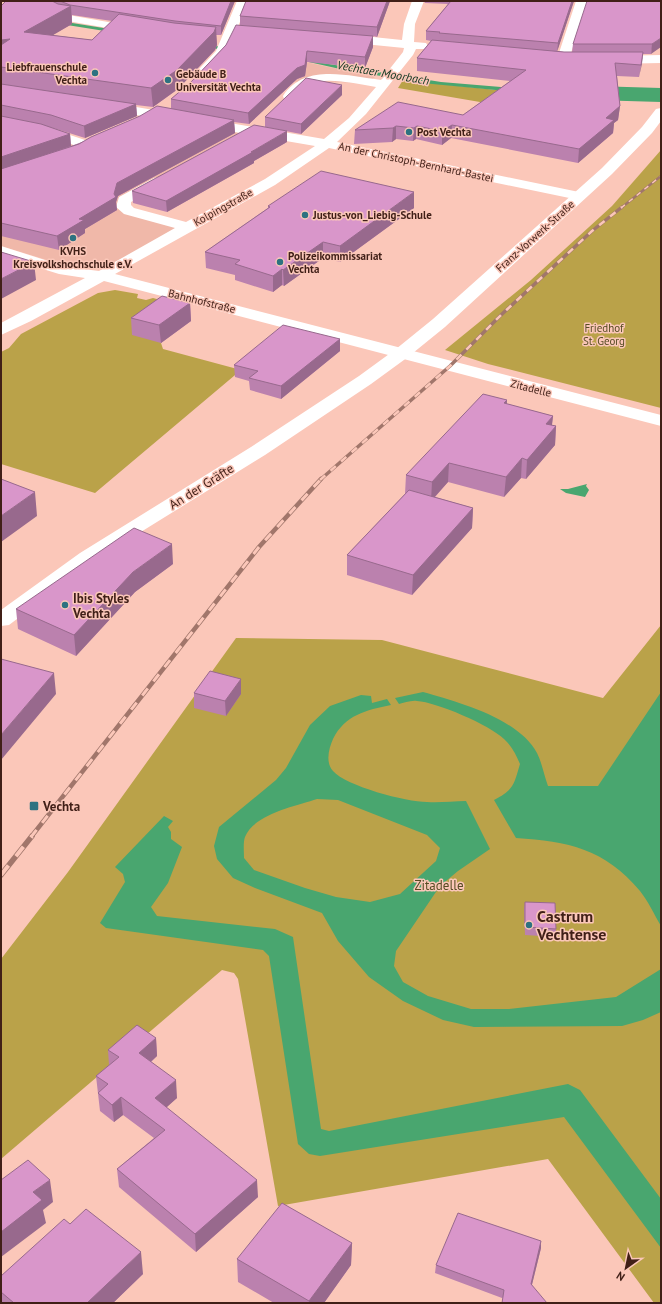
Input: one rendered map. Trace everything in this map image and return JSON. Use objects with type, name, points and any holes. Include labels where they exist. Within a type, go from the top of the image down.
[{"type":"street","points":[[28,1],[60,17],[144,31]]},
{"type":"street","points":[[192,83],[232,30],[244,1]]},
{"type":"street","name":"Kolpingstraße","points":[[1,330],[103,276],[267,183],[327,144],[364,110],[409,52],[410,48],[408,44],[408,35],[413,12],[418,1]]},
{"type":"street","points":[[578,59],[559,58],[582,1]]},
{"type":"street","points":[[232,30],[247,31]]},
{"type":"street","points":[[330,37],[431,47]]},
{"type":"street","points":[[601,60],[661,59]]},
{"type":"street","points":[[281,103],[302,83],[314,79],[387,79]]},
{"type":"street","name":"An der Christoph-Bernhard-Bastei","points":[[93,104],[154,114],[257,126],[327,144],[579,196]]},
{"type":"street","points":[[135,124],[168,106]]},
{"type":"street","name":"Franz-Vorwerk-Straße","points":[[402,353],[439,323],[634,145],[661,112]]},
{"type":"street","points":[[1,122],[47,132],[86,145]]},
{"type":"street","points":[[232,141],[257,126]]},
{"type":"street","points":[[68,154],[100,139]]},
{"type":"street","points":[[171,174],[124,200],[123,207],[129,211],[188,227]]},
{"type":"street","name":"Bahnhofstraße","points":[[1,251],[65,271],[103,276],[402,353]]},
{"type":"street","name":"Zitadelle","points":[[402,353],[661,420]]},
{"type":"street","name":"An der Gräfte","points":[[1,620],[87,557],[258,451],[365,380],[402,353]]},
{"type":"shaded area","points":[[291,59],[376,76],[367,84],[325,81],[298,82],[216,75]]},
{"type":"shaded area","points":[[179,123],[241,133],[120,199],[121,209],[177,227],[130,255],[102,267],[91,269],[70,267],[1,246],[1,147],[34,133],[87,149]]},
{"type":"green space","points":[[403,80],[506,91],[507,105],[398,88]]},
{"type":"green space","name":"Friedhof St. Georg","points":[[661,150],[661,408],[488,364],[445,350],[531,280],[612,206]]},
{"type":"green space","points":[[115,290],[138,294],[137,298],[146,300],[153,298],[182,306],[161,343],[163,349],[241,370],[95,493],[1,464],[1,352],[9,348],[21,334],[98,293]]},
{"type":"green space","name":"Zitadelle","points":[[661,625],[661,1303],[654,1303],[548,1159],[278,1206],[238,979],[234,973],[222,970],[1,1159],[1,959],[68,872],[236,638],[382,640],[603,698]]},
{"type":"water","points":[[66,22],[291,58],[237,52],[67,25]]},
{"type":"water","points":[[291,58],[441,82],[513,88],[653,93],[651,97],[600,96],[506,91],[422,83],[340,69]]},
{"type":"water","points":[[587,484],[586,486],[589,490],[585,497],[566,493],[560,489],[568,489]]},
{"type":"water","points":[[423,692],[469,706],[502,721],[516,730],[528,741],[537,753],[548,786],[598,786],[661,692],[661,926],[640,891],[613,865],[584,850],[569,845],[535,839],[516,838],[494,800],[506,793],[512,786],[516,777],[520,764],[512,748],[497,733],[462,715],[426,702],[412,701],[399,704],[395,698]]},
{"type":"water","points":[[361,695],[371,696],[372,703],[387,699],[391,705],[373,709],[357,715],[344,724],[333,739],[329,751],[328,759],[333,771],[340,777],[350,782],[391,796],[432,802],[466,801],[490,849],[458,871],[440,886],[396,951],[394,966],[403,982],[428,996],[471,1009],[509,1009],[616,997],[661,969],[661,1012],[643,1020],[622,1026],[474,1027],[443,1020],[403,1001],[369,977],[338,941],[322,913],[255,888],[233,878],[217,859],[214,846],[219,827],[276,780],[286,768],[310,725],[330,706]],"holes":[[[317,799],[338,800],[427,835],[440,848],[436,861],[400,894],[370,902],[336,897],[305,888],[254,870],[244,858],[245,837],[257,822],[276,812]]]},
{"type":"water","points":[[164,816],[173,821],[168,827],[171,832],[171,839],[182,847],[168,883],[151,907],[157,916],[275,929],[293,937],[321,1129],[329,1131],[568,1084],[580,1090],[661,1199],[661,1248],[564,1117],[320,1156],[309,1154],[298,1144],[269,956],[263,950],[106,928],[100,923],[125,882],[123,874],[115,867]]},
{"type":"building","points":[[6,1],[52,1],[58,4],[71,6],[24,32],[92,40],[119,14],[174,23],[216,27],[214,32],[177,70],[151,88],[1,67],[1,45],[10,39],[1,40],[1,6]]},
{"type":"building","points":[[60,1],[231,1],[221,26],[175,21],[70,5]]},
{"type":"building","points":[[246,1],[387,1],[377,27],[240,16]]},
{"type":"building","points":[[451,1],[572,1],[558,43],[426,31]]},
{"type":"building","points":[[587,1],[661,1],[661,38],[652,44],[573,44]]},
{"type":"building","points":[[236,25],[373,36],[365,57],[307,51],[305,65],[297,68],[248,113],[171,99],[191,82],[226,45]]},
{"type":"building","points":[[432,40],[564,52],[643,52],[641,65],[615,63],[620,106],[606,118],[614,120],[579,149],[452,125],[442,131],[417,126],[414,128],[396,126],[393,128],[355,130],[398,102],[463,115],[526,70],[417,58]]},
{"type":"building","points":[[306,78],[342,85],[301,124],[265,117]]},
{"type":"building","points":[[1,84],[136,104],[84,126],[51,115],[1,105]]},
{"type":"building","points":[[157,106],[234,120],[117,183],[114,194],[116,197],[79,219],[84,220],[57,236],[1,223],[1,169],[79,144],[91,137],[140,116]]},
{"type":"building","points":[[1,116],[41,124],[70,134],[1,157]]},
{"type":"building","points":[[254,125],[287,131],[166,201],[132,191]]},
{"type":"building","points":[[321,171],[414,192],[340,246],[323,242],[273,276],[235,264],[240,260],[205,252],[270,207],[268,206]]},
{"type":"building","points":[[1,252],[34,262],[1,279]]},
{"type":"building","points":[[162,296],[190,303],[159,325],[131,318]]},
{"type":"building","points":[[283,325],[340,339],[281,386],[249,378],[258,371],[234,365]]},
{"type":"building","points":[[483,394],[507,400],[504,403],[553,416],[546,424],[556,426],[527,460],[522,458],[506,477],[449,463],[432,482],[406,475]]},
{"type":"building","points":[[1,479],[35,492],[1,516]]},
{"type":"building","points":[[409,490],[473,508],[413,575],[347,555]]},
{"type":"building","points":[[134,528],[172,544],[133,572],[74,635],[16,609]]},
{"type":"building","points":[[1,659],[54,673],[1,735]]},
{"type":"building","points":[[210,671],[241,679],[225,701],[194,693]]},
{"type":"building","points":[[525,902],[555,903],[556,929],[525,927]]},
{"type":"building","points":[[137,1025],[156,1038],[139,1053],[176,1080],[155,1098],[257,1180],[195,1234],[117,1169],[165,1130],[121,1097],[112,1105],[98,1093],[108,1084],[96,1076],[119,1057],[108,1050]]},
{"type":"building","points":[[28,1160],[50,1180],[33,1192],[42,1200],[1,1232],[1,1180]]},
{"type":"building","points":[[282,1203],[352,1243],[309,1301],[237,1259]]},
{"type":"building","points":[[86,1209],[141,1252],[87,1303],[14,1303],[1,1292],[1,1276],[64,1219],[70,1224]]},
{"type":"building","points":[[458,1213],[541,1241],[531,1284],[547,1303],[502,1303],[504,1290],[436,1265]]},
{"type":"waterway","name":"Vechtaer Moorbach","points":[[593,93],[661,95]]},
{"type":"railway","points":[[621,208],[661,176]]},
{"type":"railway","points":[[320,480],[450,366],[501,315],[592,231],[622,207]]},
{"type":"railway","points":[[31,837],[259,547],[320,480]]},
{"type":"railway","points":[[1,875],[32,836]]},
{"type":"place","name":"Liebfrauenschule Vechta","points":[[95,73]]},
{"type":"place","name":"Gebäude B Universität Vechta","points":[[168,80]]},
{"type":"place","name":"Post Vechta","points":[[409,132]]},
{"type":"place","name":"Justus-von_Liebig-Schule","points":[[305,215]]},
{"type":"place","name":"KVHS Kreisvolkshochschule e.V.","points":[[73,238]]},
{"type":"place","name":"Polizeikommissariat Vechta","points":[[280,262]]},
{"type":"place","name":"Ibis Styles Vechta","points":[[65,605]]},
{"type":"place","name":"Vechta","points":[[34,806]]},
{"type":"place","name":"Castrum Vechtense","points":[[529,925]]}]
